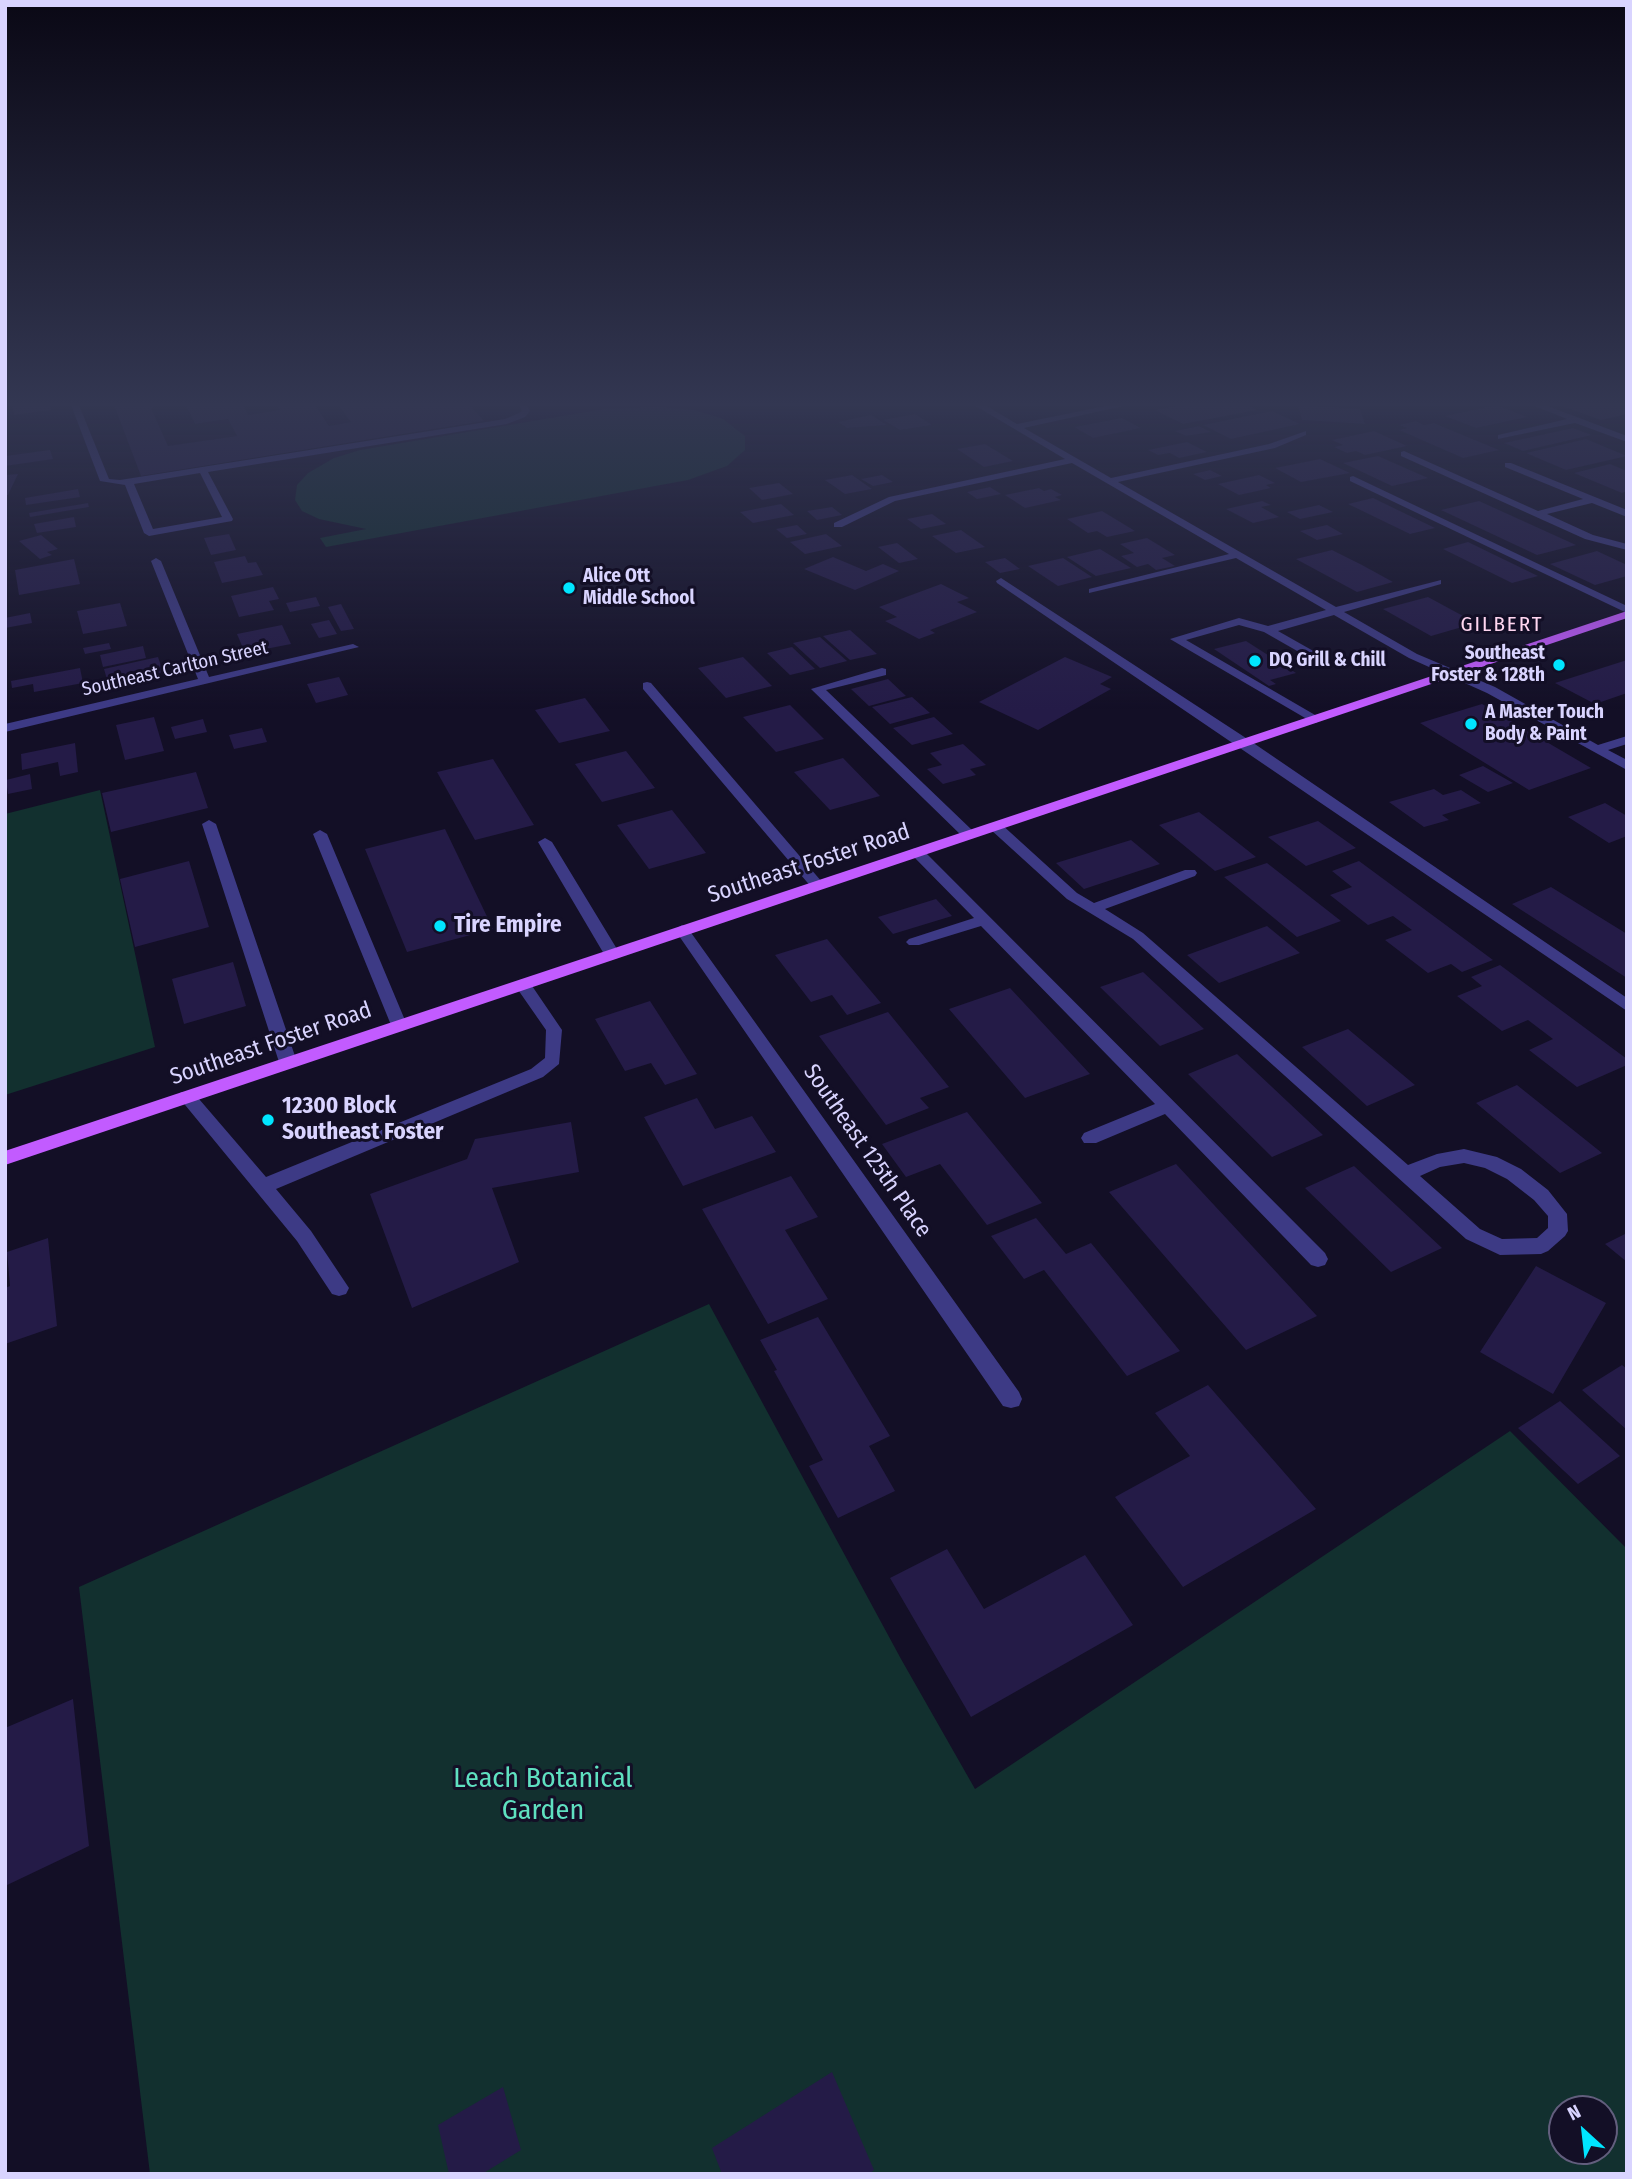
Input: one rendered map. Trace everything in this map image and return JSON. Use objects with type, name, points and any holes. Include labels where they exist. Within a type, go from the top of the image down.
[{"type":"main road","name":"Southeast Foster Road","points":[[5,1158],[1453,673],[1627,612]]},
{"type":"street","points":[[139,507],[149,533],[228,519],[222,507]]},
{"type":"street","points":[[838,525],[876,507]]},
{"type":"street","points":[[1153,507],[1413,656],[1491,690],[1627,766]]},
{"type":"street","points":[[1410,507],[1627,612]]},
{"type":"street","points":[[1521,507],[1589,537],[1627,547]]},
{"type":"street","points":[[1537,514],[1566,507]]},
{"type":"street","points":[[1609,507],[1627,514]]},
{"type":"street","points":[[1093,591],[1237,555]]},
{"type":"street","points":[[156,561],[205,682]]},
{"type":"street","points":[[1001,581],[1244,743],[1627,1006]]},
{"type":"street","points":[[1268,630],[1437,582]]},
{"type":"street","points":[[1315,719],[1176,639],[1239,621],[1268,630],[1320,660]]},
{"type":"street","name":"Southeast Carlton Street","points":[[5,727],[353,647]]},
{"type":"street","points":[[882,672],[817,689],[968,834]]},
{"type":"street","points":[[647,686],[817,885]]},
{"type":"street","points":[[1597,749],[1627,740]]},
{"type":"street","points":[[208,824],[288,1062]]},
{"type":"street","points":[[995,825],[1072,896],[1138,936],[1473,1234],[1500,1247],[1541,1247],[1558,1231],[1557,1214],[1541,1195],[1514,1174],[1490,1162],[1464,1156],[1437,1161],[1406,1174]]},
{"type":"street","points":[[320,834],[399,1025]]},
{"type":"street","points":[[545,842],[612,954]]},
{"type":"street","points":[[917,852],[1318,1259]]},
{"type":"street","points":[[1091,909],[1190,873]]},
{"type":"street","points":[[914,942],[985,920]]},
{"type":"street","name":"Southeast 125th Place","points":[[682,930],[1011,1399]]},
{"type":"street","points":[[264,1186],[537,1073],[553,1060],[554,1030],[522,984]]},
{"type":"street","points":[[187,1096],[304,1236],[339,1288]]},
{"type":"street","points":[[1090,1138],[1168,1106]]},
{"type":"green space","points":[[299,507],[544,507],[326,547],[320,538],[366,529],[319,519],[302,511]]},
{"type":"green space","points":[[100,790],[155,1047],[5,1095],[5,814]]},
{"type":"green space","name":"Leach Botanical Garden","points":[[709,1304],[901,1659],[975,1789],[1510,1431],[1627,1549],[1627,2174],[150,2174],[79,1587]]},
{"type":"building","points":[[66,507],[89,507],[30,517],[29,513]]},
{"type":"building","points":[[784,507],[794,515],[753,523],[740,512]]},
{"type":"building","points":[[832,507],[842,515],[817,520],[807,511]]},
{"type":"building","points":[[1263,507],[1279,517],[1253,523],[1226,509]]},
{"type":"building","points":[[1322,507],[1333,512],[1300,519],[1287,512]]},
{"type":"building","points":[[1354,507],[1391,507],[1435,528],[1410,534]]},
{"type":"building","points":[[1455,507],[1492,507],[1576,545],[1537,555],[1441,510]]},
{"type":"building","points":[[1102,511],[1135,531],[1107,537],[1097,531],[1088,533],[1067,519]]},
{"type":"building","points":[[932,514],[946,524],[921,529],[907,519]]},
{"type":"building","points":[[74,517],[76,527],[37,533],[34,524]]},
{"type":"building","points":[[797,525],[807,534],[787,538],[776,529]]},
{"type":"building","points":[[1327,525],[1343,534],[1317,540],[1300,531]]},
{"type":"building","points":[[961,530],[985,547],[956,553],[932,536]]},
{"type":"building","points":[[229,534],[236,550],[211,555],[204,538]]},
{"type":"building","points":[[826,534],[842,546],[805,554],[790,542]]},
{"type":"building","points":[[41,535],[58,549],[47,552],[52,555],[40,559],[19,541]]},
{"type":"building","points":[[1147,538],[1175,555],[1162,558],[1175,566],[1156,570],[1148,564],[1137,567],[1121,556],[1134,553],[1120,544]]},
{"type":"building","points":[[1468,542],[1538,576],[1512,583],[1443,549]]},
{"type":"building","points":[[897,543],[918,559],[899,563],[878,547]]},
{"type":"building","points":[[1100,549],[1131,568],[1096,576],[1067,557]]},
{"type":"building","points":[[1332,550],[1393,582],[1357,592],[1296,559]]},
{"type":"building","points":[[1597,551],[1627,565],[1627,576],[1595,585],[1550,564]]},
{"type":"building","points":[[245,556],[248,563],[256,562],[263,575],[222,583],[214,562]]},
{"type":"building","points":[[833,557],[866,571],[883,564],[899,571],[855,590],[804,569]]},
{"type":"building","points":[[1005,558],[1020,569],[1000,573],[985,562]]},
{"type":"building","points":[[1063,558],[1092,577],[1058,586],[1028,566]]},
{"type":"building","points":[[74,559],[80,584],[19,595],[15,570]]},
{"type":"building","points":[[941,584],[969,598],[957,602],[977,612],[930,630],[935,633],[919,639],[885,621],[897,617],[879,607]]},
{"type":"building","points":[[273,587],[279,599],[269,601],[274,610],[239,617],[231,596]]},
{"type":"building","points":[[316,597],[320,606],[290,612],[286,603]]},
{"type":"building","points":[[1428,597],[1476,623],[1431,636],[1383,609]]},
{"type":"building","points":[[120,603],[127,626],[83,634],[77,611]]},
{"type":"building","points":[[341,604],[354,629],[341,631],[328,607]]},
{"type":"building","points":[[30,613],[32,623],[5,628],[5,618]]},
{"type":"building","points":[[329,620],[337,634],[319,638],[311,624]]},
{"type":"building","points":[[282,625],[291,644],[245,653],[237,634]]},
{"type":"building","points":[[850,630],[877,654],[850,660],[823,636]]},
{"type":"building","points":[[820,637],[847,661],[820,668],[793,643]]},
{"type":"building","name":"DQ Grill & Chill","points":[[1246,641],[1296,673],[1270,680],[1276,684],[1269,686],[1214,649]]},
{"type":"building","points":[[109,643],[111,649],[85,654],[83,648]]},
{"type":"building","points":[[143,646],[146,658],[103,667],[100,655]]},
{"type":"building","points":[[792,647],[815,669],[790,675],[767,653]]},
{"type":"building","points":[[158,657],[163,672],[108,683],[104,669]]},
{"type":"building","points":[[743,657],[772,686],[726,698],[698,668]]},
{"type":"building","points":[[1065,657],[1112,677],[1100,684],[1111,689],[1038,730],[979,702]]},
{"type":"building","points":[[1627,660],[1627,693],[1595,704],[1555,683]]},
{"type":"building","points":[[80,668],[83,683],[34,692],[33,684],[12,688],[11,681]]},
{"type":"building","points":[[339,677],[348,695],[316,703],[307,684]]},
{"type":"building","points":[[888,679],[906,696],[869,706],[851,689]]},
{"type":"building","points":[[912,697],[930,713],[890,724],[872,707]]},
{"type":"building","points":[[585,698],[610,731],[559,743],[535,710]]},
{"type":"building","points":[[1482,704],[1591,768],[1529,790],[1420,723]]},
{"type":"building","points":[[790,705],[824,739],[776,752],[743,717]]},
{"type":"building","points":[[154,717],[164,751],[125,760],[116,725]]},
{"type":"building","points":[[934,717],[953,734],[912,745],[893,728]]},
{"type":"building","points":[[203,719],[207,732],[175,739],[171,727]]},
{"type":"building","points":[[262,728],[267,742],[234,749],[229,735]]},
{"type":"building","points":[[75,743],[78,772],[60,776],[58,762],[22,770],[21,754]]},
{"type":"building","points":[[963,744],[986,765],[970,769],[976,775],[943,784],[927,769],[942,765],[930,753]]},
{"type":"building","points":[[626,751],[655,788],[602,802],[575,764]]},
{"type":"building","points":[[843,758],[880,796],[830,810],[794,772]]},
{"type":"building","points":[[493,759],[534,825],[475,840],[437,772]]},
{"type":"building","points":[[1483,766],[1513,783],[1488,792],[1459,775]]},
{"type":"building","points":[[196,772],[208,808],[111,832],[102,793]]},
{"type":"building","points":[[30,774],[32,789],[8,794],[6,780]]},
{"type":"building","points":[[1434,789],[1443,795],[1461,790],[1481,803],[1442,815],[1449,820],[1424,827],[1389,802]]},
{"type":"building","points":[[1605,803],[1627,816],[1627,836],[1609,843],[1568,817]]},
{"type":"building","points":[[672,810],[706,853],[649,869],[617,825]]},
{"type":"building","points":[[1199,812],[1256,857],[1215,871],[1159,825]]},
{"type":"building","points":[[1318,821],[1356,848],[1306,866],[1268,837]]},
{"type":"building","points":[[445,829],[493,929],[407,952],[365,849]]},
{"type":"building","points":[[1131,840],[1160,864],[1084,889],[1056,863]]},
{"type":"building","points":[[189,861],[209,927],[135,947],[120,879]]},
{"type":"building","points":[[1359,861],[1493,960],[1462,972],[1451,964],[1428,973],[1385,940],[1412,930],[1393,916],[1368,925],[1330,895],[1352,887],[1332,871]]},
{"type":"building","points":[[1267,863],[1341,921],[1297,937],[1224,877]]},
{"type":"building","points":[[1551,887],[1627,934],[1627,978],[1512,904]]},
{"type":"building","points":[[936,899],[952,916],[893,934],[878,917]]},
{"type":"building","points":[[1267,926],[1300,953],[1219,983],[1187,955]]},
{"type":"building","points":[[827,939],[881,1003],[847,1015],[832,995],[811,1002],[775,955]]},
{"type":"building","points":[[233,962],[246,1006],[184,1024],[172,979]]},
{"type":"building","points":[[1500,965],[1627,1059],[1627,1065],[1577,1087],[1529,1050],[1553,1039],[1528,1020],[1502,1031],[1457,996],[1482,986],[1471,977]]},
{"type":"building","points":[[1143,972],[1204,1029],[1160,1046],[1100,987]]},
{"type":"building","points":[[1010,988],[1090,1074],[1025,1098],[949,1009]]},
{"type":"building","points":[[650,1001],[697,1074],[665,1085],[651,1063],[625,1071],[595,1019]]},
{"type":"building","points":[[888,1012],[949,1087],[920,1098],[929,1108],[886,1125],[819,1036]]},
{"type":"building","points":[[1348,1029],[1415,1085],[1367,1106],[1302,1047]]},
{"type":"building","points":[[1237,1054],[1323,1135],[1272,1157],[1188,1074]]},
{"type":"building","points":[[1517,1085],[1602,1153],[1560,1173],[1476,1103]]},
{"type":"building","points":[[697,1098],[715,1129],[752,1116],[776,1152],[683,1186],[644,1117]]},
{"type":"building","points":[[967,1112],[1042,1203],[987,1225],[940,1164],[906,1177],[882,1144]]},
{"type":"building","points":[[571,1122],[579,1172],[492,1188],[519,1262],[412,1308],[370,1194],[467,1159],[475,1139]]},
{"type":"building","points":[[1176,1164],[1317,1316],[1246,1350],[1109,1192]]},
{"type":"building","points":[[1354,1166],[1442,1248],[1391,1272],[1305,1188]]},
{"type":"building","points":[[791,1176],[818,1217],[785,1230],[828,1299],[768,1324],[702,1209]]},
{"type":"building","points":[[1036,1218],[1066,1254],[1091,1243],[1180,1351],[1127,1376],[1044,1270],[1024,1279],[991,1236]]},
{"type":"building","points":[[1627,1233],[1627,1262],[1605,1244]]},
{"type":"building","points":[[48,1238],[57,1326],[5,1344],[5,1288],[10,1286],[7,1252]]},
{"type":"building","points":[[1536,1266],[1606,1303],[1553,1394],[1480,1352]]},
{"type":"building","points":[[818,1317],[890,1436],[869,1446],[895,1491],[838,1518],[809,1466],[823,1460],[760,1340]]},
{"type":"building","points":[[1622,1365],[1627,1369],[1627,1430],[1582,1390]]},
{"type":"building","points":[[1208,1385],[1316,1509],[1183,1587],[1115,1497],[1190,1456],[1155,1413]]},
{"type":"building","points":[[1560,1401],[1620,1456],[1578,1484],[1518,1428]]},
{"type":"building","points":[[947,1549],[984,1609],[1085,1555],[1133,1625],[971,1717],[890,1578]]},
{"type":"building","points":[[73,1699],[89,1846],[5,1886],[5,1728]]},
{"type":"building","points":[[832,2072],[874,2170],[869,2174],[722,2174],[712,2148]]},
{"type":"building","points":[[503,2087],[521,2150],[482,2174],[449,2174],[438,2125]]},
{"type":"place","name":"Alice Ott Middle School","points":[[569,588]]},
{"type":"place","name":"DQ Grill & Chill","points":[[1255,661]]},
{"type":"place","name":"Southeast Foster & 128th","points":[[1559,665]]},
{"type":"place","name":"A Master Touch Body & Paint","points":[[1471,724]]},
{"type":"place","name":"Tire Empire","points":[[440,926]]},
{"type":"place","name":"12300 Block Southeast Foster","points":[[268,1120]]},
{"type":"district","name":"GILBERT","points":[[1502,625]]}]
